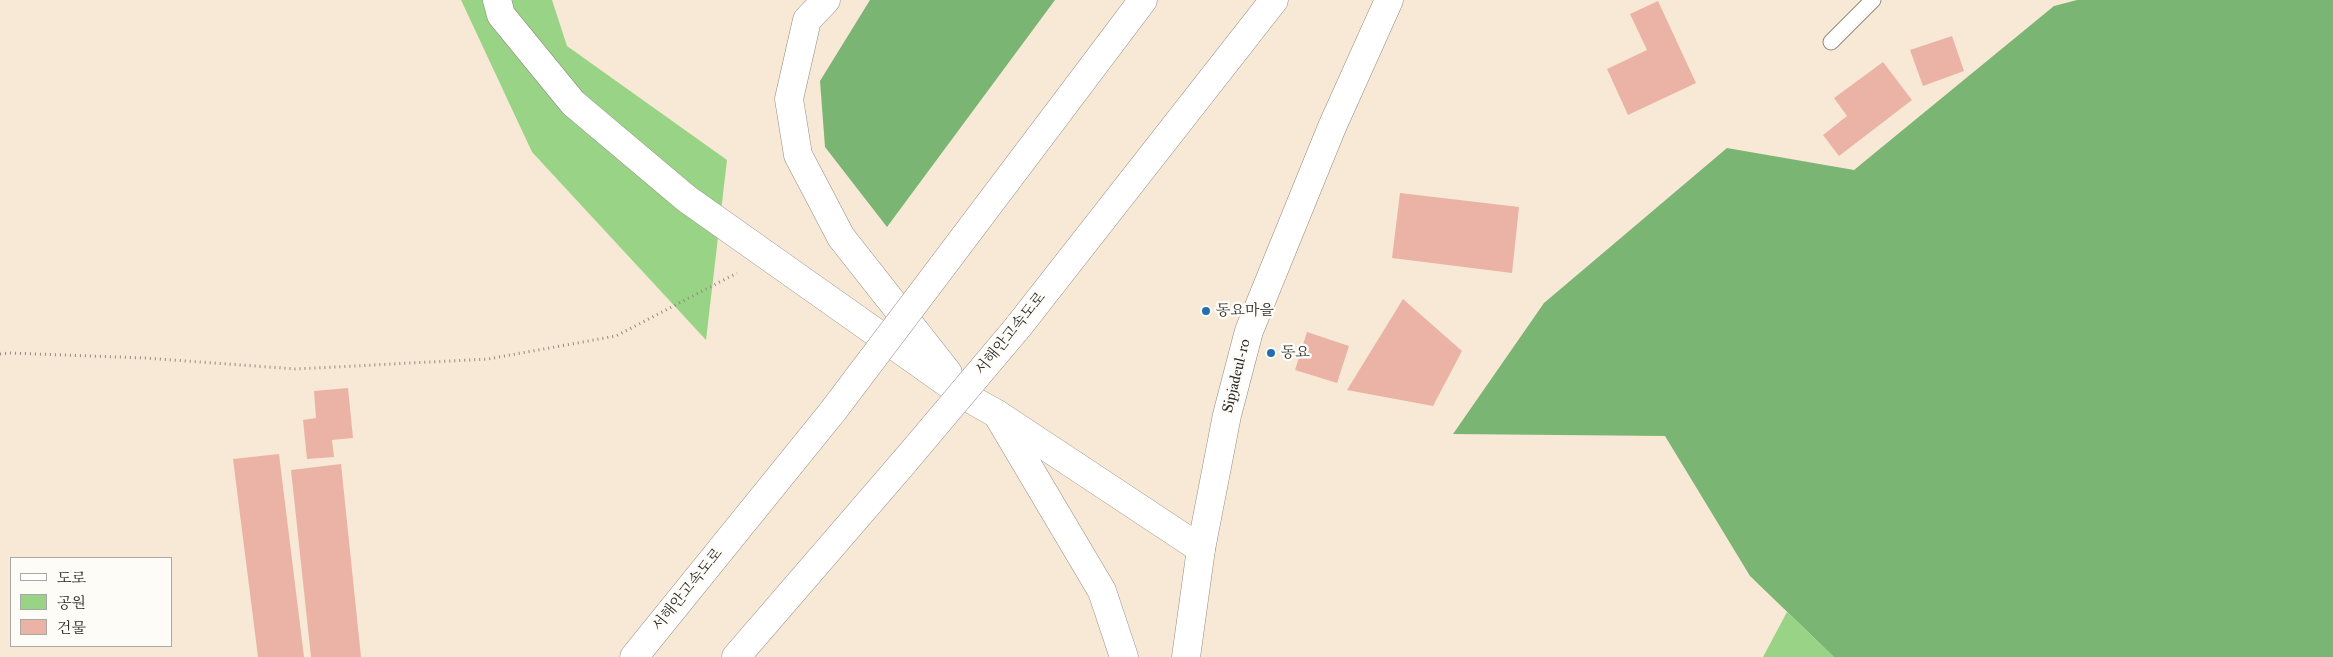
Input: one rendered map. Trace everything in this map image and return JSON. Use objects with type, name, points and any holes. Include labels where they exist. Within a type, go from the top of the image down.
[{"type":"main road","points":[[497,0],[501,15],[573,103],[687,199],[967,397],[997,414],[1201,549]]},
{"type":"main road","points":[[826,0],[807,20],[789,98],[798,155],[840,237],[967,397]]},
{"type":"main road","name":"서해안고속도로","points":[[634,657],[833,411],[1143,0]]},
{"type":"main road","name":"서해안고속도로","points":[[736,657],[1018,327],[1274,0]]},
{"type":"main road","name":"Sipjadeul-ro","points":[[1186,657],[1201,549],[1227,415],[1249,331],[1332,127],[1389,0]]},
{"type":"main road","points":[[997,414],[1102,591],[1124,657]]},
{"type":"lane","points":[[1830,42],[1873,0]]},
{"type":"path","points":[[0,354],[145,358],[296,369],[488,359],[616,336],[768,257]]},
{"type":"green space","points":[[461,0],[552,0],[567,46],[727,160],[706,340],[532,152]]},
{"type":"green space","points":[[870,0],[1055,0],[887,227],[825,147],[820,81]]},
{"type":"green space","points":[[2077,0],[2333,0],[2333,657],[1834,657],[1750,576],[1665,436],[1453,434],[1544,303],[1727,148],[1854,170],[2054,6]]},
{"type":"green space","points":[[1787,612],[1834,657],[1763,657]]},
{"type":"building","points":[[1658,1],[1696,83],[1628,115],[1607,69],[1647,50],[1630,14]]},
{"type":"building","points":[[1952,36],[1964,71],[1923,86],[1910,50]]},
{"type":"building","points":[[1883,62],[1912,100],[1839,156],[1823,135],[1847,116],[1834,98]]},
{"type":"building","points":[[1400,193],[1519,207],[1512,273],[1392,258]]},
{"type":"building","points":[[1403,299],[1462,351],[1433,406],[1347,390]]},
{"type":"building","points":[[1307,332],[1349,346],[1337,383],[1295,370]]},
{"type":"building","points":[[348,388],[353,438],[332,440],[334,457],[307,459],[303,420],[316,418],[314,391]]},
{"type":"building","points":[[279,454],[304,657],[258,657],[233,459]]},
{"type":"building","points":[[341,464],[361,657],[311,657],[291,470]]},
{"type":"place","name":"동요마을","points":[[1206,311]]},
{"type":"place","name":"동요","points":[[1271,353]]}]
